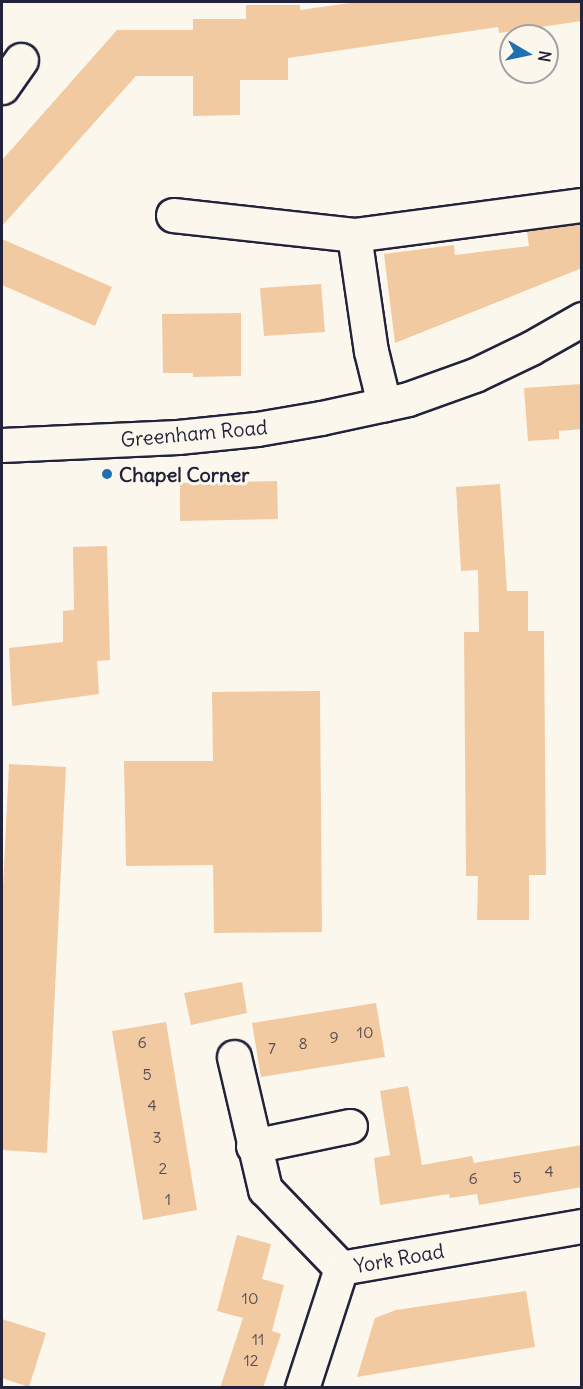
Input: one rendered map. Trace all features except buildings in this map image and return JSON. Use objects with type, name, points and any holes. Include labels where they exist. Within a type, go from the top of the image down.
[{"type":"street","points":[[2,87],[21,60]]},
{"type":"street","points":[[173,215],[354,235],[582,205]]},
{"type":"street","points":[[354,235],[371,351],[384,404]]},
{"type":"street","name":"Greenham Road","points":[[2,444],[95,442],[234,431],[321,418],[384,404],[475,375],[531,348],[582,319]]},
{"type":"street","points":[[234,1057],[253,1146],[265,1189],[341,1268]]},
{"type":"street","points":[[253,1146],[350,1126]]},
{"type":"street","name":"York Road","points":[[302,1388],[341,1268],[582,1226]]},
{"type":"place","name":"Chapel Corner","points":[[107,474]]}]
